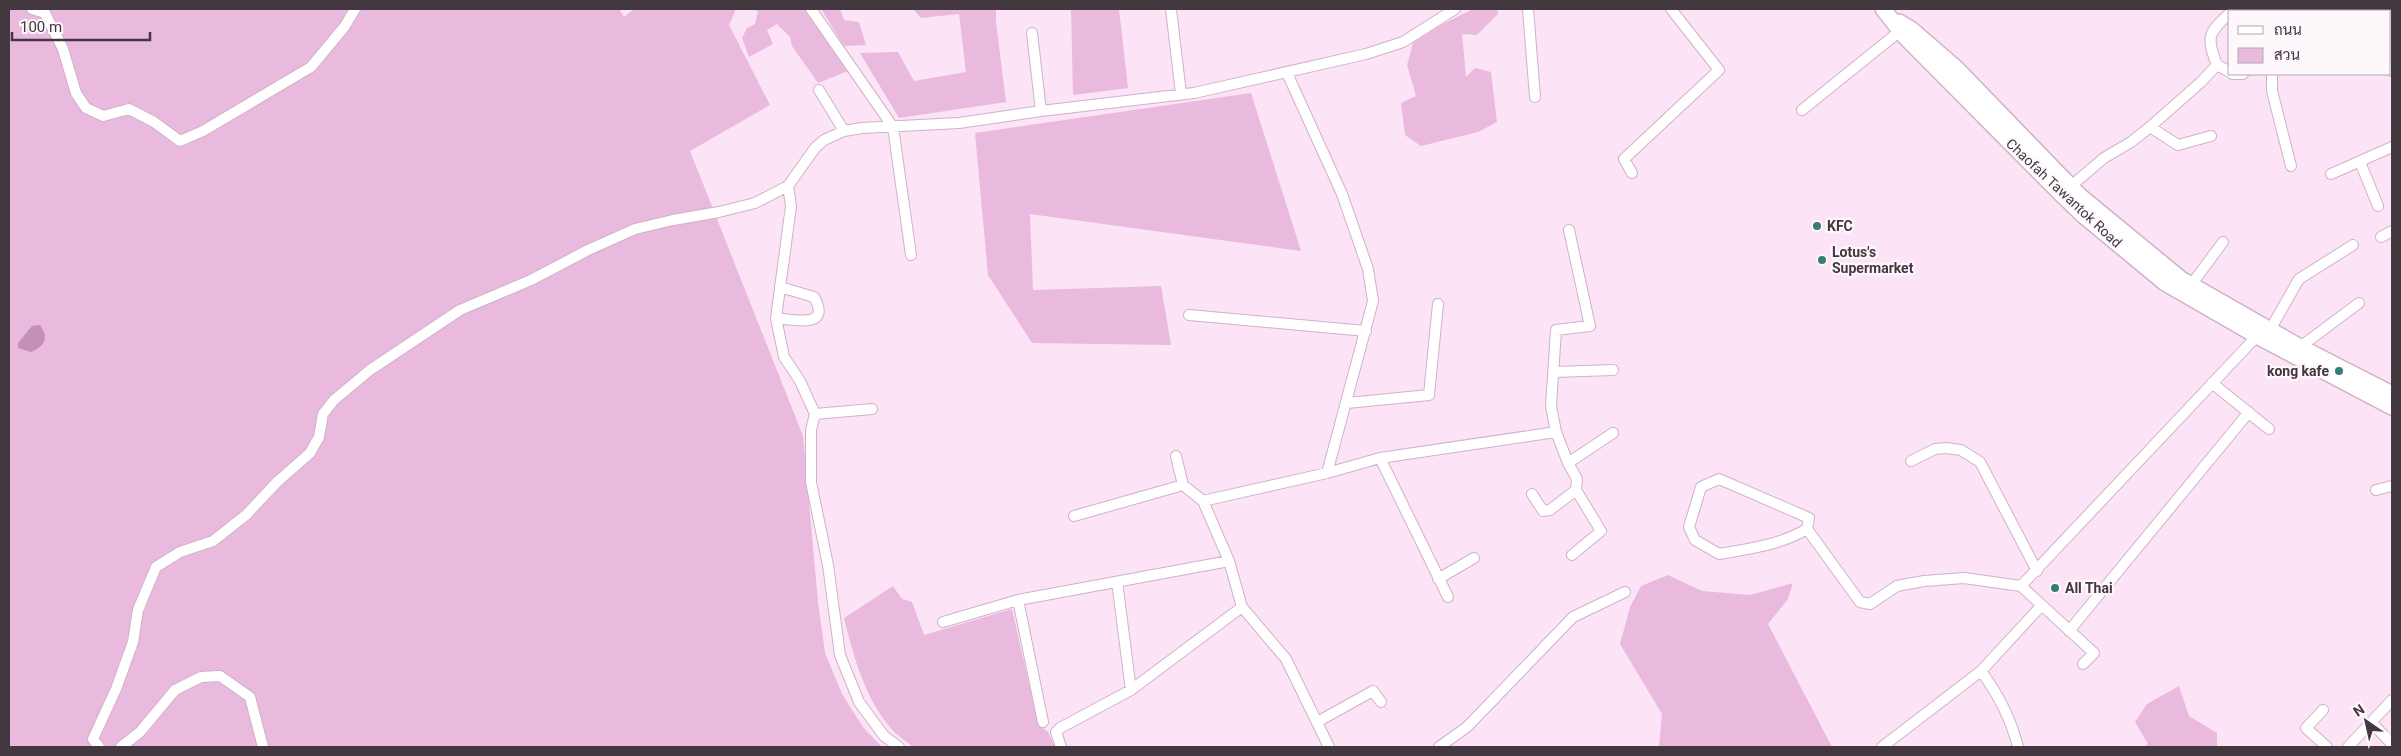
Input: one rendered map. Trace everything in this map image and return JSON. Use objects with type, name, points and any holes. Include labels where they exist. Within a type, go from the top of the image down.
[{"type":"main road","name":"Chaofah Tawantok Road","points":[[1892,20],[1912,30],[1956,68],[2071,186],[2181,280],[2263,333],[2300,347],[2392,394]]},
{"type":"main road","name":"Chaofah Tawantok Road","points":[[1892,20],[2084,216],[2165,283],[2263,333],[2392,407]]},
{"type":"street","points":[[32,9],[45,13],[63,49],[76,93],[86,108],[103,116],[129,109],[154,122],[180,141],[203,131],[311,67],[345,26],[355,9]]},
{"type":"street","points":[[811,9],[893,128],[912,255]]},
{"type":"street","points":[[1171,9],[1181,94]]},
{"type":"street","points":[[99,747],[93,739],[116,689],[133,642],[138,610],[156,567],[180,552],[213,541],[246,515],[277,482],[310,453],[319,436],[323,414],[334,400],[370,370],[460,310],[531,280],[627,232],[673,220],[719,212],[755,203],[788,186],[814,148],[824,140],[844,131],[862,128],[893,128],[959,123],[1181,94],[1286,73],[1366,54],[1403,42],[1455,9]]},
{"type":"street","points":[[1528,9],[1535,97]]},
{"type":"street","points":[[1632,173],[1624,159],[1718,70],[1671,9]]},
{"type":"street","points":[[2228,14],[2214,28],[2209,45],[2217,64],[2228,71]]},
{"type":"street","points":[[1802,110],[1892,20]]},
{"type":"street","points":[[1032,33],[1041,111]]},
{"type":"street","points":[[2071,186],[2104,158],[2131,142],[2150,127],[2217,64]]},
{"type":"street","points":[[1286,73],[1342,194],[1368,269],[1373,301],[1327,473]]},
{"type":"street","points":[[2272,75],[2272,91],[2291,166]]},
{"type":"street","points":[[819,90],[844,131]]},
{"type":"street","points":[[2150,127],[2178,145],[2211,136]]},
{"type":"street","points":[[2331,174],[2392,147]]},
{"type":"street","points":[[2360,162],[2378,206]]},
{"type":"street","points":[[788,186],[791,206],[776,318],[784,357],[800,381],[815,414],[811,430],[811,482],[828,565],[840,655],[859,702],[884,736],[899,747]]},
{"type":"street","points":[[1569,230],[1590,326],[1556,330],[1550,406],[1556,432],[1568,463],[1577,479],[1576,490],[1601,531],[1572,555]]},
{"type":"street","points":[[2381,237],[2392,231]]},
{"type":"street","points":[[2191,285],[2223,242]]},
{"type":"street","points":[[2022,586],[2212,383],[2263,333],[2299,279],[2353,245]]},
{"type":"street","points":[[776,318],[808,321],[815,319],[819,313],[814,297],[780,286]]},
{"type":"street","points":[[2300,347],[2359,303]]},
{"type":"street","points":[[1346,402],[1429,395],[1438,304]]},
{"type":"street","points":[[1189,315],[1366,331]]},
{"type":"street","points":[[1554,372],[1613,370]]},
{"type":"street","points":[[2212,383],[2269,429]]},
{"type":"street","points":[[815,414],[872,409]]},
{"type":"street","points":[[2070,631],[2249,412]]},
{"type":"street","points":[[1203,501],[1327,473],[1380,458],[1556,432]]},
{"type":"street","points":[[1568,463],[1613,433]]},
{"type":"street","points":[[1911,461],[1935,449],[1946,448],[1961,450],[1980,462],[2037,570]]},
{"type":"street","points":[[1176,456],[1183,485],[1203,501],[1229,561],[1242,607],[1286,659],[1329,747]]},
{"type":"street","points":[[1380,458],[1448,598]]},
{"type":"street","points":[[1807,530],[1791,539],[1719,554],[1695,540],[1689,527],[1701,487],[1718,479],[1809,518],[1807,530],[1860,602],[1870,604],[1897,586],[1924,581],[1964,578],[2022,586],[2041,606],[2094,653],[2083,664]]},
{"type":"street","points":[[1074,516],[1183,485]]},
{"type":"street","points":[[2376,490],[2392,486]]},
{"type":"street","points":[[1532,494],[1543,511],[1550,510],[1576,490]]},
{"type":"street","points":[[1438,579],[1474,558]]},
{"type":"street","points":[[943,622],[1018,600],[1229,561]]},
{"type":"street","points":[[1117,582],[1131,690]]},
{"type":"street","points":[[1438,747],[1467,727],[1573,617],[1625,592]]},
{"type":"street","points":[[1018,600],[1043,722]]},
{"type":"street","points":[[1882,747],[1981,671],[2041,606]]},
{"type":"street","points":[[1061,747],[1056,732],[1060,728],[1131,690],[1242,607]]},
{"type":"street","points":[[1981,671],[1995,690],[2013,729],[2018,747]]},
{"type":"street","points":[[121,747],[140,732],[175,690],[201,677],[220,676],[250,697],[264,747]]},
{"type":"street","points":[[1317,722],[1373,691],[1382,702]]},
{"type":"street","points":[[2348,747],[2392,700]]},
{"type":"street","points":[[2323,710],[2306,728],[2327,747]]},
{"type":"street","points":[[2372,722],[2392,744]]},
{"type":"green space","points":[[9,9],[619,9],[624,17],[634,9],[736,9],[729,25],[770,105],[690,151],[803,436],[818,602],[825,653],[842,694],[863,727],[882,747],[9,747]]},
{"type":"green space","points":[[750,9],[805,9],[848,71],[818,83],[792,46],[790,37],[777,24],[767,30],[773,44],[749,57],[742,38],[747,28],[755,24],[758,11]]},
{"type":"green space","points":[[821,9],[840,9],[844,20],[859,22],[866,45],[844,46]]},
{"type":"green space","points":[[913,9],[996,9],[1006,102],[899,118],[860,53],[898,52],[914,81],[966,72],[959,14],[921,18]]},
{"type":"green space","points":[[1071,9],[1119,9],[1128,88],[1073,95]]},
{"type":"green space","points":[[1473,9],[1497,9],[1498,14],[1477,35],[1462,34],[1466,77],[1475,68],[1491,72],[1497,122],[1478,132],[1421,146],[1405,135],[1401,103],[1416,96],[1407,65],[1413,43],[1441,25]]},
{"type":"green space","points":[[1251,93],[1301,251],[1030,214],[1033,290],[1161,286],[1171,345],[1032,343],[988,275],[975,133]]},
{"type":"green space","points":[[1668,575],[1702,591],[1750,595],[1793,583],[1788,599],[1768,624],[1832,747],[1659,747],[1662,714],[1620,644],[1630,607],[1641,586]]},
{"type":"green space","points":[[893,586],[902,599],[912,602],[924,635],[1012,609],[1038,724],[1048,732],[1055,747],[913,747],[895,733],[881,716],[867,690],[851,647],[844,618]]},
{"type":"green space","points":[[2179,686],[2189,716],[2217,733],[2217,747],[2145,747],[2148,744],[2135,722],[2147,704]]},
{"type":"shaded area","points":[[40,325],[45,338],[40,347],[31,352],[18,348],[18,343],[32,326]]},
{"type":"place","name":"KFC","points":[[1817,226]]},
{"type":"place","name":"Lotus's Supermarket","points":[[1822,260]]},
{"type":"place","name":"kong kafe","points":[[2339,371]]},
{"type":"place","name":"All Thai","points":[[2055,588]]}]
